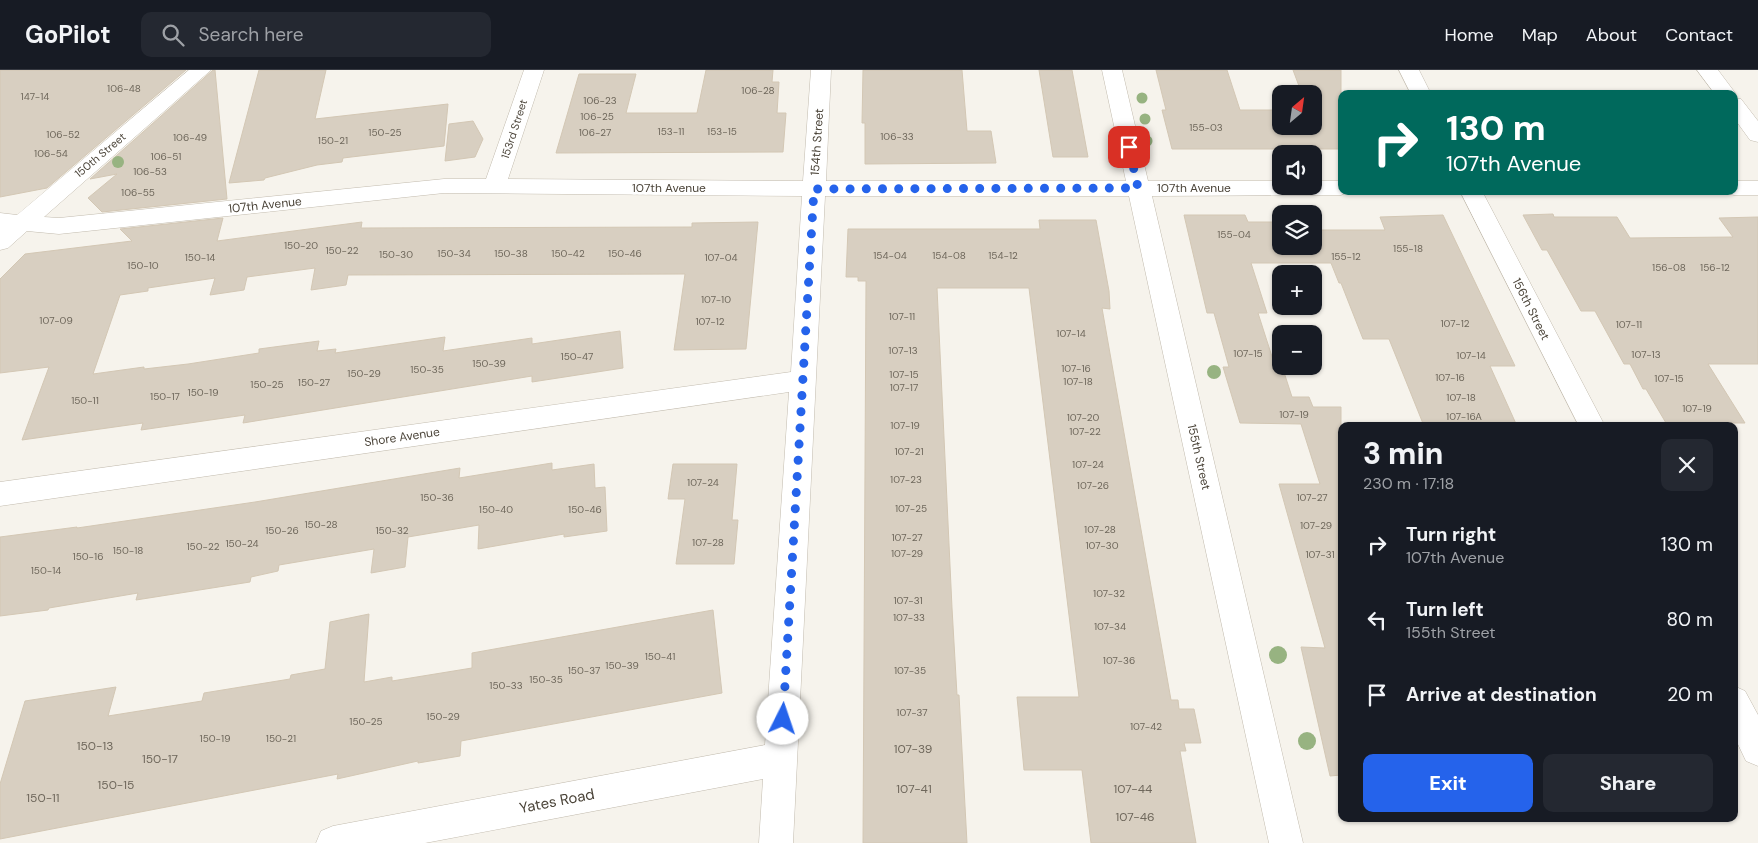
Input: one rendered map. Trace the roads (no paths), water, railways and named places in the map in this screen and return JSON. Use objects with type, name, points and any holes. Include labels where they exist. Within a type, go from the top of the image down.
[{"type":"street","name":"150th Street","points":[[0,242],[11,221],[201,70]]},
{"type":"street","name":"153rd Street","points":[[494,187],[534,70]]},
{"type":"street","name":"154th Street","points":[[776,843],[822,70]]},
{"type":"street","name":"155th Street","points":[[1112,70],[1286,843]]},
{"type":"street","points":[[1409,70],[1419,90]]},
{"type":"street","points":[[1707,70],[1723,90]]},
{"type":"street","points":[[1738,109],[1758,134]]},
{"type":"street","name":"107th Avenue","points":[[11,221],[59,226],[444,186],[814,189],[1338,188]]},
{"type":"street","points":[[1738,188],[1758,188]]},
{"type":"street","name":"156th Street","points":[[1473,195],[1590,422]]},
{"type":"street","name":"Shore Avenue","points":[[0,494],[804,380]]},
{"type":"street","points":[[1738,710],[1758,750]]},
{"type":"street","name":"Yates Road","points":[[333,843],[780,759]]}]
